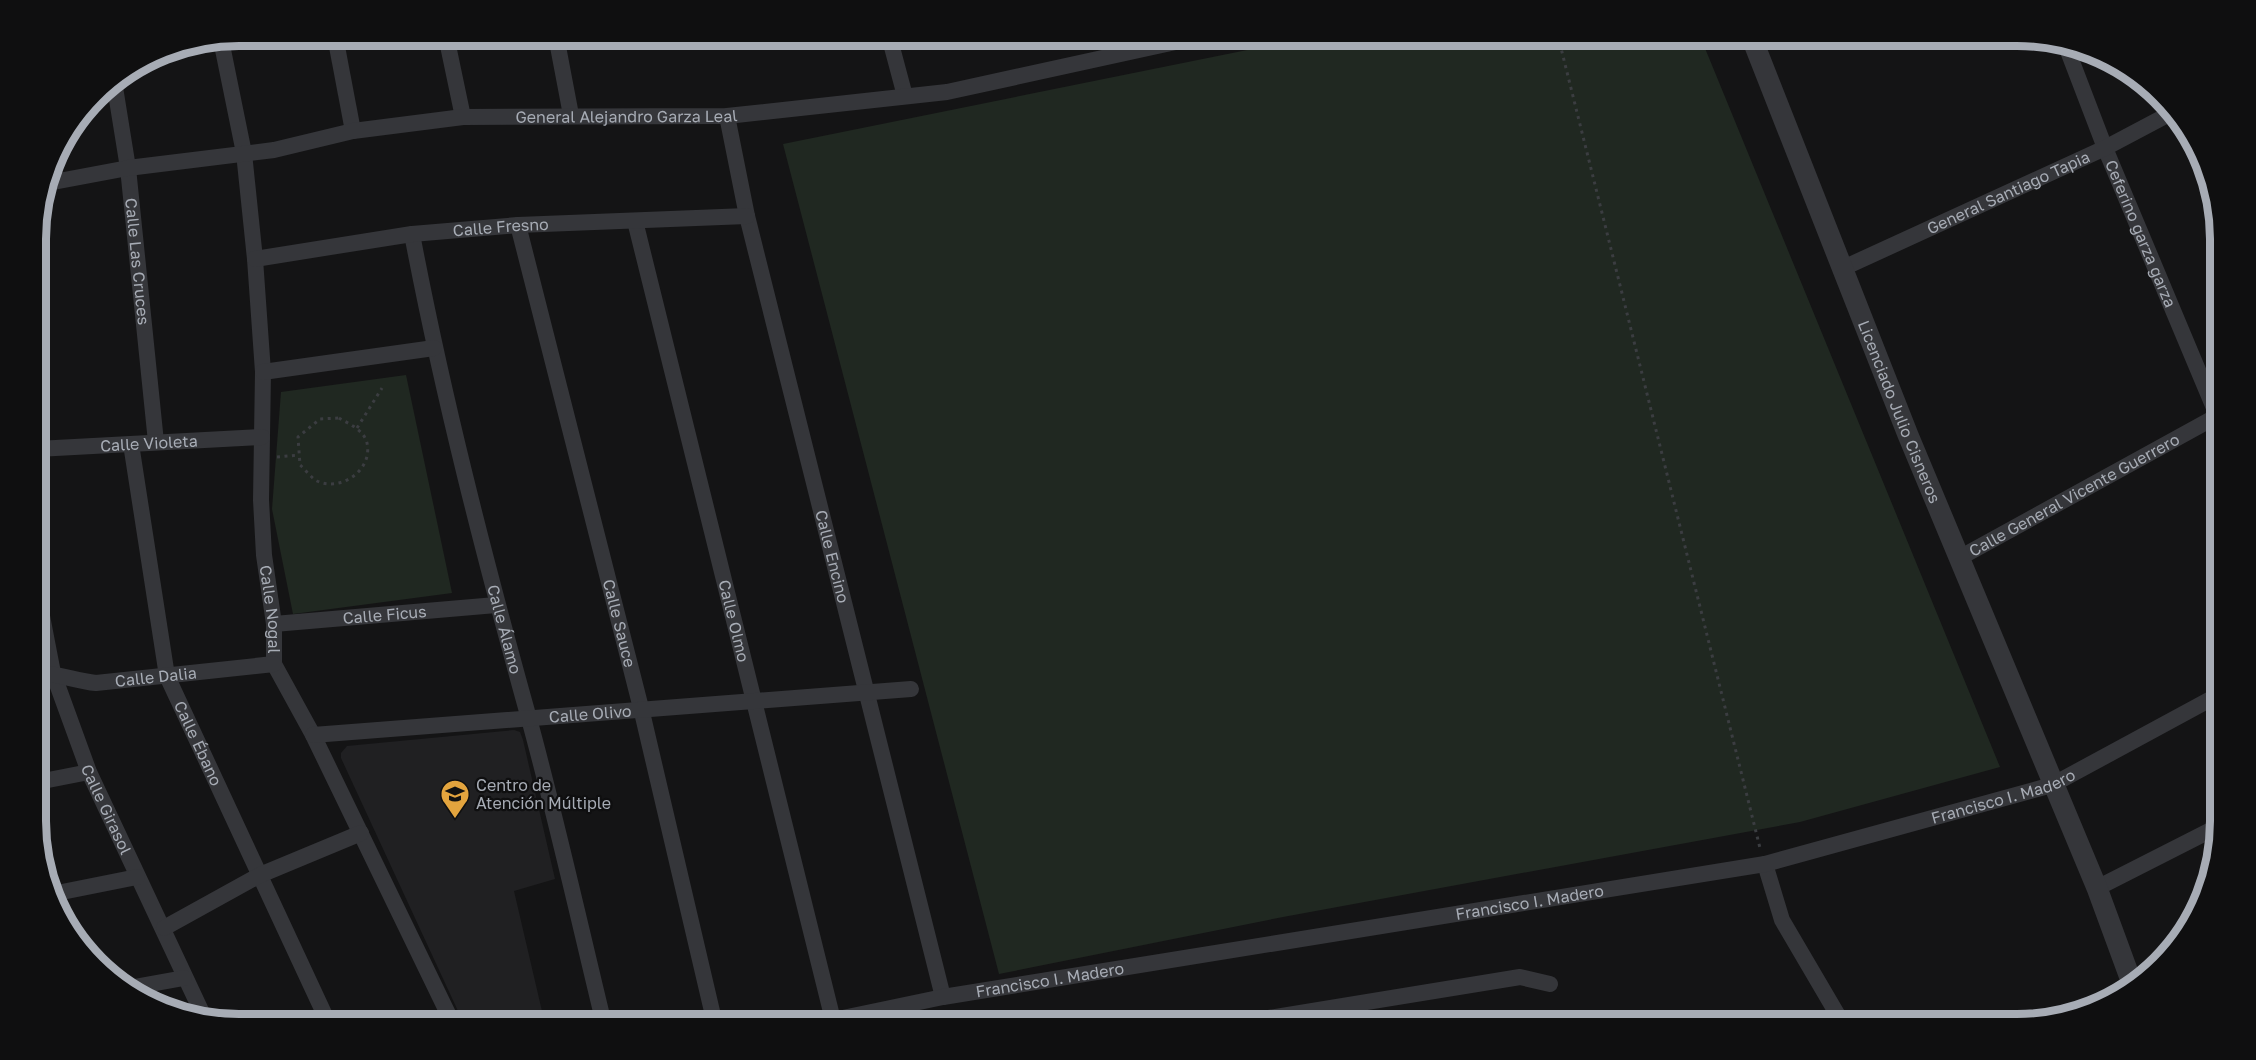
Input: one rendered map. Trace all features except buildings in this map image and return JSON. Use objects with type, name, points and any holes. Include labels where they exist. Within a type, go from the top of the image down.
[{"type":"street","points":[[337,46],[353,131]]},
{"type":"street","points":[[448,46],[463,117]]},
{"type":"street","points":[[558,46],[571,115]]},
{"type":"street","points":[[892,46],[905,96]]},
{"type":"street","name":"General Alejandro Garza Leal","points":[[56,182],[128,168],[274,150],[353,131],[463,117],[727,116],[947,92],[1157,46]]},
{"type":"street","name":"Licenciado Julio Cisneros","points":[[1755,46],[1841,269],[1961,557],[2052,785],[2097,888],[2130,977]]},
{"type":"street","name":"Calle Nogal","points":[[223,47],[244,153],[255,259],[263,372],[261,500],[264,555],[274,624],[274,664],[313,735],[448,1014]]},
{"type":"street","name":"Ceferino garza garza","points":[[2069,54],[2105,148],[2210,398]]},
{"type":"street","name":"Calle Las Cruces","points":[[116,91],[128,168],[156,442]]},
{"type":"street","name":"Calle Encino","points":[[727,116],[747,216],[943,997]]},
{"type":"street","name":"General Santiago Tapia","points":[[1841,269],[2105,148],[2165,116]]},
{"type":"street","name":"Calle Fresno","points":[[255,259],[412,234],[518,225],[747,216]]},
{"type":"street","name":"Calle Olmo","points":[[635,222],[831,1014]]},
{"type":"street","name":"Calle Sauce","points":[[518,225],[641,708],[713,1014]]},
{"type":"street","name":"Calle Álamo","points":[[412,234],[434,348],[496,606],[528,717],[601,1014]]},
{"type":"street","points":[[263,372],[434,348]]},
{"type":"street","name":"Calle General Vicente Guerrero","points":[[1961,557],[2210,421]]},
{"type":"street","name":"Calle Violeta","points":[[47,448],[262,437]]},
{"type":"street","name":"Calle Ébano","points":[[131,444],[167,676],[323,1014]]},
{"type":"street","name":"Calle Ficus","points":[[274,624],[496,606]]},
{"type":"street","name":"Calle Dalia","points":[[46,673],[73,681],[96,683],[274,664]]},
{"type":"street","name":"Calle Girasol","points":[[46,676],[137,877],[164,928],[184,978],[200,1009]]},
{"type":"street","name":"Calle Olivo","points":[[313,735],[911,689]]},
{"type":"street","name":"Francisco I. Madero","points":[[863,1014],[943,997],[1765,864],[2052,785],[2210,699]]},
{"type":"street","points":[[46,780],[89,772]]},
{"type":"street","points":[[2097,888],[2209,831]]},
{"type":"street","points":[[164,928],[260,875],[361,833]]},
{"type":"street","points":[[1765,864],[1782,920],[1837,1013]]},
{"type":"street","points":[[60,892],[137,877]]},
{"type":"street","points":[[1297,1013],[1520,977],[1551,984]]},
{"type":"street","points":[[140,986],[184,978]]},
{"type":"path","points":[[1560,46],[1765,864]]},
{"type":"path","points":[[357,428],[382,388]]},
{"type":"path","points":[[339,418],[357,428],[367,442],[365,460],[357,475],[341,484],[317,481],[300,465],[298,437],[320,419],[339,418]]},
{"type":"path","points":[[263,458],[299,455]]},
{"type":"shaded area","points":[[1267,46],[1704,46],[2000,767],[1800,822],[1283,917],[999,974],[783,144]]},
{"type":"shaded area","points":[[406,375],[452,593],[293,614],[272,509],[281,392]]},
{"type":"shaded area","name":"Centro de Atención Múltiple","points":[[514,730],[520,732],[555,879],[514,891],[543,1014],[459,1014],[341,758],[341,753],[347,746]]},
{"type":"place","name":"Centro de Atención Múltiple","points":[[455,820]]}]
